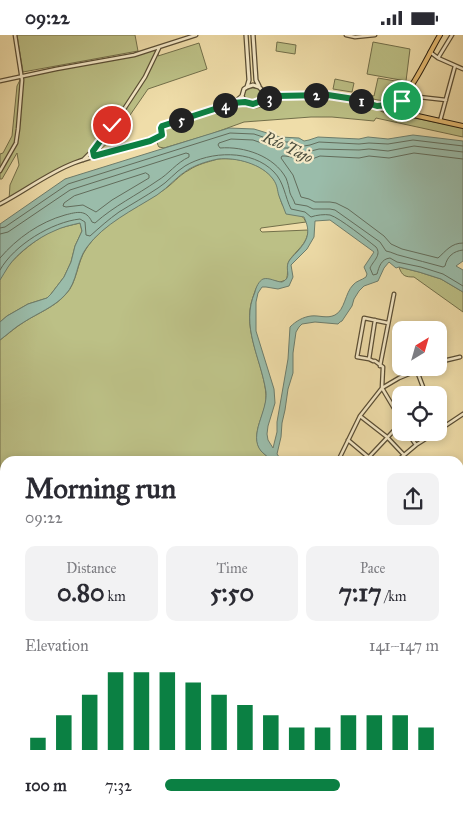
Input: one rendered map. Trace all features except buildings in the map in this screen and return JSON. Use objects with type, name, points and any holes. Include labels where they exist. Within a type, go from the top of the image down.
[{"type":"main road","points":[[399,114],[400,105],[405,94],[440,35]]},
{"type":"main road","points":[[409,114],[400,105],[392,103],[389,105],[388,111],[393,115],[409,114],[463,126]]},
{"type":"street","points":[[0,171],[16,143],[22,76],[15,35]]},
{"type":"street","points":[[0,81],[134,55],[196,35]]},
{"type":"street","points":[[233,103],[242,96],[249,80],[246,35]]},
{"type":"street","points":[[253,35],[256,80],[264,92],[275,96]]},
{"type":"street","points":[[346,35],[364,37],[375,35]]},
{"type":"street","points":[[438,58],[452,35]]},
{"type":"street","points":[[94,156],[93,151],[145,77],[159,48]]},
{"type":"street","points":[[430,52],[438,58],[463,69]]},
{"type":"street","points":[[440,121],[455,66]]},
{"type":"street","points":[[247,87],[253,85],[259,87]]},
{"type":"street","points":[[263,100],[264,92]]},
{"type":"street","points":[[405,94],[446,100]]},
{"type":"street","points":[[0,204],[26,190],[51,173],[94,156],[150,141],[162,135],[162,126],[233,103],[245,102],[253,104],[275,96],[328,95],[354,99],[388,111]]},
{"type":"street","points":[[242,96],[245,102]]},
{"type":"street","points":[[377,106],[389,105]]},
{"type":"street","points":[[82,160],[96,148]]},
{"type":"street","points":[[380,366],[394,294]]},
{"type":"street","points":[[388,323],[364,318],[357,357],[376,361],[383,367],[382,388],[392,406]]},
{"type":"street","points":[[368,359],[375,320]]},
{"type":"street","points":[[448,360],[460,357]]},
{"type":"street","points":[[340,456],[360,416],[382,388],[403,376]]},
{"type":"street","points":[[447,425],[463,414]]},
{"type":"street","points":[[360,416],[388,437],[404,455],[422,441]]},
{"type":"street","points":[[370,456],[392,432]]},
{"type":"street","points":[[348,440],[368,456]]},
{"type":"street","points":[[413,441],[416,445]]},
{"type":"green space","points":[[17,35],[135,35],[138,51],[23,72]]},
{"type":"green space","points":[[277,42],[296,45],[295,54],[276,51]]},
{"type":"green space","points":[[373,42],[410,49],[406,81],[367,74]]},
{"type":"green space","points":[[199,43],[207,69],[148,89],[117,134],[94,156],[51,173],[9,200],[10,185],[19,165],[17,153],[2,179],[0,179],[0,154],[3,153],[12,136],[17,86],[22,76],[143,53],[159,48],[158,56]]},
{"type":"green space","points":[[378,78],[407,83],[396,98],[383,101],[363,97],[363,94],[374,96]]},
{"type":"green space","points":[[335,79],[354,83],[352,92],[333,89]]},
{"type":"green space","points":[[253,88],[263,92],[263,97],[253,102],[245,99],[243,96],[246,91]]},
{"type":"green space","points":[[272,98],[339,99],[372,107],[389,115],[405,116],[463,128],[463,137],[376,118],[374,121],[311,117],[244,122],[164,148],[158,145],[160,129],[240,104],[249,108],[259,108]]},
{"type":"green space","points":[[218,159],[235,159],[252,163],[259,167],[267,172],[277,185],[284,207],[302,216],[306,222],[261,228],[260,230],[262,232],[308,230],[304,243],[289,261],[286,280],[280,282],[266,279],[261,283],[255,291],[250,309],[251,334],[266,395],[257,440],[261,450],[266,456],[0,456],[0,340],[21,324],[57,303],[66,294],[73,284],[86,249],[93,239],[111,223],[166,189],[185,172]]},
{"type":"green space","points":[[80,223],[82,231],[75,246],[71,262],[64,277],[51,294],[47,298],[28,304],[0,322],[0,279],[3,272],[23,251],[47,233]]},
{"type":"green space","points":[[399,267],[441,279],[463,292],[463,312],[414,277],[404,275]]},
{"type":"water","name":"Río Tajo","points":[[229,128],[254,129],[280,137],[299,138],[304,141],[318,137],[388,139],[413,135],[463,141],[463,261],[456,266],[463,270],[463,292],[441,279],[399,267],[396,268],[389,262],[378,281],[364,286],[359,291],[352,306],[338,324],[315,322],[302,324],[296,332],[293,373],[282,423],[277,454],[278,456],[267,456],[258,445],[257,430],[266,399],[266,392],[253,342],[250,317],[251,305],[257,286],[263,279],[282,282],[287,278],[289,261],[304,244],[308,232],[304,217],[286,214],[275,181],[262,169],[240,160],[218,159],[203,163],[185,172],[157,195],[119,218],[102,231],[83,253],[72,284],[65,295],[0,340],[0,322],[28,304],[47,298],[64,277],[82,231],[80,223],[60,228],[42,237],[17,256],[0,280],[0,224],[65,179]],"holes":[[[330,220],[374,252],[364,267],[367,274],[366,277],[356,282],[350,288],[338,313],[329,317],[305,317],[290,327],[288,359],[273,448],[267,434],[275,403],[274,389],[256,331],[256,302],[258,293],[262,287],[278,289],[289,286],[293,277],[291,265],[307,249],[314,237],[315,221]]]},
{"type":"route","points":[[112,125],[93,151],[94,156],[150,141],[162,135],[162,126],[233,103],[245,102],[253,104],[275,96],[325,95],[354,99],[377,106],[389,105],[394,102],[400,105],[402,101]]}]
